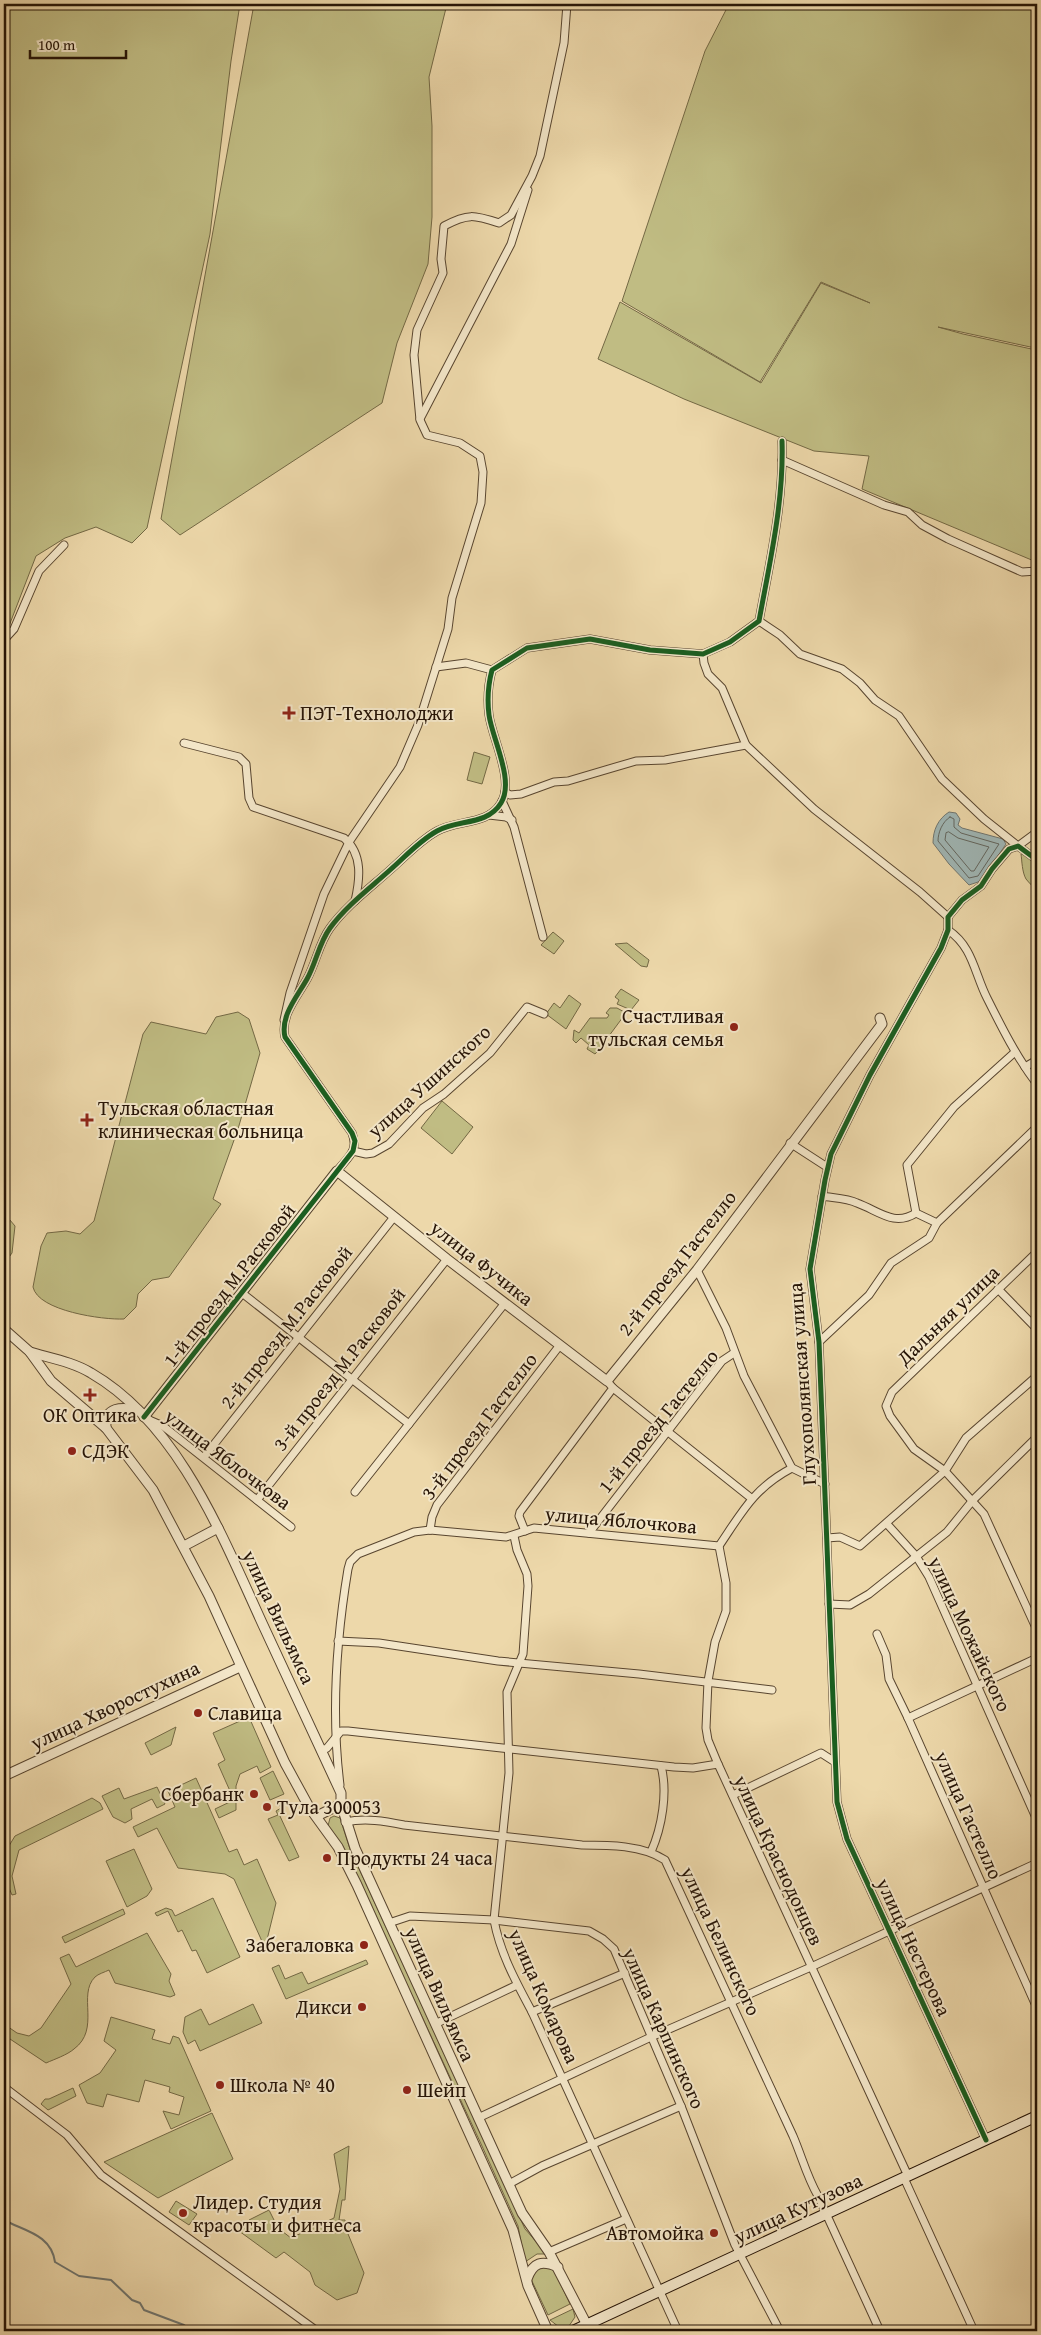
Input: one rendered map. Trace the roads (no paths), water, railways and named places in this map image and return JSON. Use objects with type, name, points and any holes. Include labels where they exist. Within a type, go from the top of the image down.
[{"type":"main road","name":"улица Кутузова","points":[[574,2331],[1037,2116]]},
{"type":"street","points":[[420,420],[511,244],[540,156],[559,70],[568,4]]},
{"type":"street","points":[[284,1020],[290,993],[324,894],[349,842],[400,766],[418,726],[448,629],[452,598],[481,503],[484,472],[480,456],[460,443],[426,435],[420,420],[414,355],[417,330],[443,273],[441,259],[444,226],[464,216],[499,223],[506,220],[511,215],[532,176]]},
{"type":"street","points":[[284,1020],[309,976],[326,935],[354,902],[424,839],[438,830],[489,815],[495,811],[502,801],[505,792],[500,756],[489,715],[487,687],[492,670],[527,648],[590,639],[650,650],[700,653],[730,642],[760,621],[776,528],[782,440]]},
{"type":"street","points":[[782,460],[884,504],[908,512],[922,525],[948,539],[1022,572],[1037,571]]},
{"type":"street","points":[[4,640],[14,629],[39,571],[64,544]]},
{"type":"street","points":[[760,621],[780,635],[800,654],[842,669],[860,682],[875,700],[899,716],[942,779],[1018,846],[1037,860]]},
{"type":"street","points":[[700,653],[708,674],[722,688],[746,744],[814,809],[920,892],[948,917],[962,900],[981,886],[1009,849],[1018,846],[1037,832]]},
{"type":"street","points":[[436,666],[466,663],[492,670]]},
{"type":"street","points":[[184,743],[239,757],[246,764],[249,798],[253,807],[344,838],[349,842],[358,861],[359,883],[354,902]]},
{"type":"street","points":[[505,792],[521,794],[554,782],[568,781],[636,761],[665,760],[746,744]]},
{"type":"street","points":[[502,801],[512,820],[543,937]]},
{"type":"street","points":[[489,815],[506,817],[512,820]]},
{"type":"street","name":"Глухополянская улица","points":[[835,1762],[819,1342],[810,1269],[827,1167],[831,1154],[870,1075],[942,948],[948,930],[948,917]]},
{"type":"street","points":[[948,930],[960,938],[967,947],[986,996],[1015,1052],[1037,1084]]},
{"type":"street","name":"улица Ушинского","points":[[353,1152],[373,1153],[389,1144],[423,1108],[444,1094],[490,1053],[527,1007],[544,1014]]},
{"type":"street","name":"2-й проезд Гастелло","points":[[525,1531],[518,1516],[520,1512],[610,1384],[882,1024],[880,1018]]},
{"type":"street","name":"улица Ушинского","points":[[284,1020],[285,1038],[352,1133],[355,1141],[353,1152],[338,1171]]},
{"type":"street","points":[[916,1213],[907,1164],[954,1106],[1015,1052]]},
{"type":"street","points":[[1026,1067],[1037,1060]]},
{"type":"street","points":[[819,1342],[869,1295],[891,1263],[929,1238],[937,1223],[1037,1127]]},
{"type":"street","points":[[790,1144],[827,1167]]},
{"type":"street","name":"улица Фучика","points":[[338,1171],[447,1259],[610,1384]]},
{"type":"street","name":"1-й проезд М.Расковой","points":[[142,1414],[242,1293],[338,1171]]},
{"type":"street","points":[[822,1196],[856,1202],[892,1220],[908,1218],[916,1213]]},
{"type":"street","points":[[916,1213],[937,1223]]},
{"type":"street","name":"2-й проезд М.Расковой","points":[[204,1457],[394,1217]]},
{"type":"street","name":"Дальняя улица","points":[[945,1471],[914,1449],[890,1416],[886,1406],[892,1392],[1037,1252]]},
{"type":"street","name":"3-й проезд М.Расковой","points":[[257,1500],[447,1259]]},
{"type":"street","points":[[696,1270],[726,1328],[734,1353],[792,1468],[825,1484]]},
{"type":"street","points":[[998,1289],[1037,1329]]},
{"type":"street","points":[[242,1293],[410,1424]]},
{"type":"street","points":[[356,1492],[505,1303]]},
{"type":"street","name":"улица Вильямса","points":[[4,1329],[30,1352],[51,1381],[106,1428],[153,1490],[184,1546],[285,1763],[309,1807],[338,1847],[357,1885],[508,2217],[527,2279],[548,2331]]},
{"type":"street","name":"3-й проезд Гастелло","points":[[430,1530],[432,1517],[437,1505],[560,1345]]},
{"type":"street","name":"улица Вильямса","points":[[30,1352],[92,1373],[142,1414],[171,1449],[187,1473],[218,1528],[341,1793],[341,1804],[355,1848],[522,2213],[558,2267],[587,2325]]},
{"type":"street","name":"1-й проезд Гастелло","points":[[589,1533],[722,1361],[734,1353]]},
{"type":"street","points":[[44,1370],[54,1362],[60,1361]]},
{"type":"street","points":[[827,1538],[840,1537],[860,1546],[945,1471],[966,1438],[1037,1376]]},
{"type":"street","points":[[610,1384],[666,1432],[751,1498]]},
{"type":"street","points":[[106,1428],[107,1416],[119,1407],[142,1414]]},
{"type":"street","name":"улица Яблочкова","points":[[142,1414],[163,1426],[204,1457],[291,1528]]},
{"type":"street","points":[[829,1604],[850,1605],[869,1594],[947,1532],[973,1500],[1036,1442]]},
{"type":"street","points":[[718,1764],[708,1740],[706,1728],[708,1681],[715,1642],[726,1611],[726,1583],[718,1546],[751,1498],[780,1474],[792,1468]]},
{"type":"street","points":[[945,1471],[984,1514],[1037,1630]]},
{"type":"street","name":"улица Можайского","points":[[887,1524],[916,1556],[929,1577],[1037,1820]]},
{"type":"street","points":[[184,1546],[218,1528]]},
{"type":"street","name":"улица Яблочкова","points":[[338,1641],[350,1562],[358,1554],[414,1532],[430,1530],[495,1538],[514,1536],[534,1528],[718,1546]]},
{"type":"street","name":"улица Комарова","points":[[514,1536],[517,1550],[527,1574],[528,1586],[523,1654],[507,1692],[506,1729],[510,1748],[494,1920],[498,1943],[517,1985],[532,2012],[678,2331]]},
{"type":"street","name":"улица Гастелло","points":[[877,1634],[886,1655],[889,1679],[1037,2008]]},
{"type":"street","points":[[341,1793],[335,1736],[338,1641],[379,1643],[417,1650],[518,1663],[572,1666],[772,1690]]},
{"type":"street","points":[[908,1718],[1037,1658]]},
{"type":"street","name":"улица Хворостухина","points":[[4,1776],[240,1667]]},
{"type":"street","name":"улица Краснодонцев","points":[[335,1736],[341,1731],[348,1731],[661,1766],[693,1768],[718,1764],[974,2331]]},
{"type":"street","points":[[321,1751],[327,1748],[335,1736]]},
{"type":"street","points":[[733,1795],[822,1753],[835,1762]]},
{"type":"street","name":"улица Нестерова","points":[[835,1762],[837,1802],[847,1839],[986,2140]]},
{"type":"street","points":[[346,1822],[380,1820],[404,1826],[582,1845],[607,1845],[651,1852],[658,1836],[665,1780],[661,1766]]},
{"type":"street","points":[[317,1816],[341,1804]]},
{"type":"street","name":"улица Белинского","points":[[651,1852],[665,1860],[668,1864],[804,2160],[808,2180],[818,2196],[880,2331]]},
{"type":"street","points":[[478,2118],[650,2037],[811,1967],[1037,1863]]},
{"type":"street","name":"улица Карпинского","points":[[389,1923],[410,1916],[494,1920],[589,1931],[603,1939],[614,1949],[681,2106],[740,2254],[780,2331]]},
{"type":"street","points":[[532,2012],[625,1973]]},
{"type":"street","points":[[434,2024],[517,1985]]},
{"type":"street","points":[[4,2087],[67,2135],[101,2175],[317,2331]]},
{"type":"street","points":[[509,2184],[592,2144],[681,2106]]},
{"type":"street","points":[[523,2263],[531,2264],[546,2257],[549,2252],[626,2219]]},
{"type":"street","points":[[527,2279],[530,2270],[537,2264],[546,2262],[558,2267]]},
{"type":"water","points":[[949,812],[956,813],[960,819],[958,825],[962,828],[1003,839],[1006,844],[981,881],[969,885],[949,864],[933,843],[937,825]]},
{"type":"waterway","points":[[4,2220],[42,2239],[48,2245],[55,2262],[79,2276],[111,2280],[132,2300],[140,2303],[144,2310],[184,2325],[192,2331]]},
{"type":"place","name":"ПЭТ-Технолоджи","points":[[289,713]]},
{"type":"place","name":"Счастливая тульская семья","points":[[734,1027]]},
{"type":"place","name":"Тульская областная клиническая больница","points":[[87,1120]]},
{"type":"place","name":"ОК Оптика","points":[[90,1395]]},
{"type":"place","name":"СДЭК","points":[[72,1451]]},
{"type":"place","name":"Славица","points":[[198,1713]]},
{"type":"place","name":"Сбербанк","points":[[254,1794]]},
{"type":"place","name":"Тула 300053","points":[[267,1807]]},
{"type":"place","name":"Продукты 24 часа","points":[[327,1858]]},
{"type":"place","name":"Забегаловка","points":[[364,1945]]},
{"type":"place","name":"Дикси","points":[[362,2007]]},
{"type":"place","name":"Школа № 40","points":[[220,2085]]},
{"type":"place","name":"Шейп","points":[[407,2090]]},
{"type":"place","name":"Лидер. Студия красоты и фитнеса","points":[[183,2213]]},
{"type":"place","name":"Автомойка","points":[[714,2233]]}]
